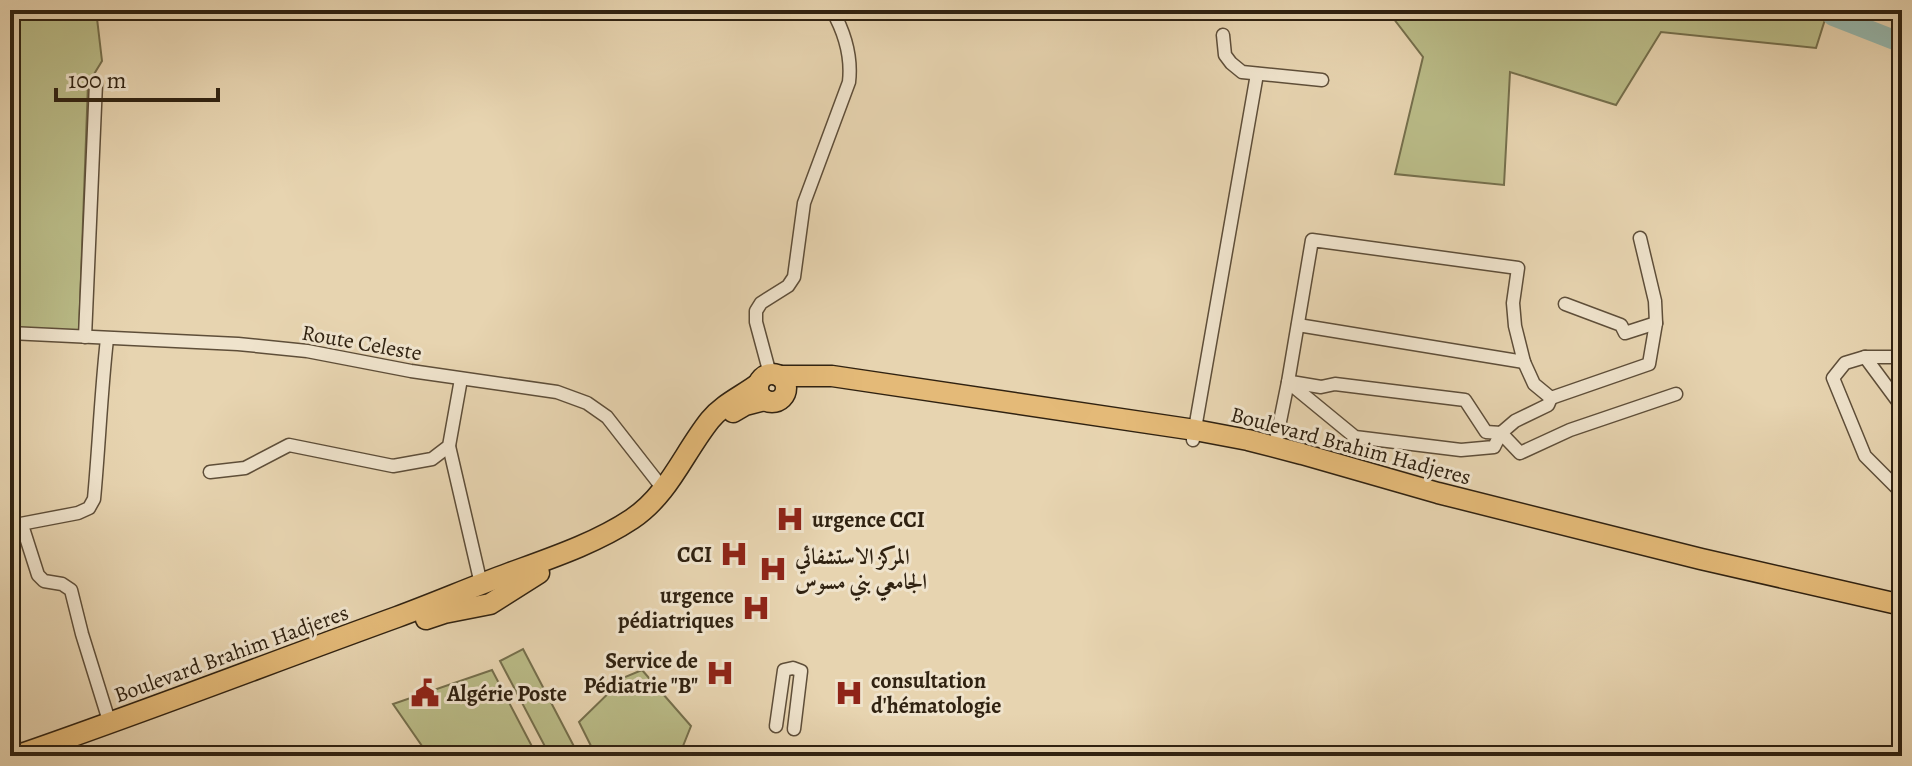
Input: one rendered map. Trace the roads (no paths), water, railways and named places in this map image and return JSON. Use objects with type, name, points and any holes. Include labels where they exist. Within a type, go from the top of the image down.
[{"type":"main road","name":"Boulevard Brahim Hadjeres","points":[[772,385],[832,376],[1275,446],[1438,493],[1701,559],[1902,605]]},
{"type":"main road","points":[[466,601],[610,531],[644,511],[664,490],[691,447],[723,407],[772,385]]},
{"type":"main road","points":[[492,587],[531,577],[622,536],[646,521],[679,486],[728,416],[772,385]]},
{"type":"main road","points":[[1194,435],[1433,502],[1685,566],[1902,616]]},
{"type":"main road","name":"Boulevard Brahim Hadjeres","points":[[16,756],[466,601]]},
{"type":"main road","name":"Boulevard Brahim Hadjeres","points":[[50,756],[437,615],[466,601]]},
{"type":"street","points":[[772,385],[756,311],[761,303],[788,286],[794,277],[804,203],[849,82],[846,42],[832,10]]},
{"type":"street","points":[[1223,35],[1225,55],[1242,72],[1322,80]]},
{"type":"street","points":[[1194,435],[1257,74]]},
{"type":"street","points":[[85,337],[96,83]]},
{"type":"street","points":[[1288,382],[1355,437],[1461,450],[1494,447],[1501,433],[1515,421],[1548,405],[1551,398],[1649,364],[1656,323],[1655,301],[1640,238]]},
{"type":"street","points":[[1275,446],[1312,240],[1518,268],[1513,303],[1524,362],[1534,384],[1551,398]]},
{"type":"street","points":[[1565,304],[1621,325],[1625,333],[1656,323]]},
{"type":"street","points":[[1298,325],[1524,362]]},
{"type":"street","name":"Route Celeste","points":[[10,333],[238,344],[307,351],[411,371],[557,392],[587,403],[607,417],[664,490]]},
{"type":"street","points":[[107,339],[94,499],[89,508],[78,513],[16,525],[38,575],[44,581],[62,584],[71,590],[110,724]]},
{"type":"street","points":[[1865,357],[1902,407]]},
{"type":"street","points":[[1902,357],[1865,357],[1845,363],[1833,378],[1865,456],[1902,493]]},
{"type":"street","points":[[461,379],[449,446],[492,587]]},
{"type":"street","points":[[1288,382],[1321,387],[1335,384],[1465,400],[1486,432],[1501,433],[1520,453],[1570,430],[1676,394]]},
{"type":"street","points":[[210,472],[245,468],[289,445],[393,466],[432,459],[449,446]]},
{"type":"street","points":[[776,726],[784,670],[793,668],[801,671],[794,729]]},
{"type":"street","points":[[10,721],[16,756]]},
{"type":"waterway","points":[[1827,10],[1833,16],[1902,43]]},
{"type":"place","name":"urgence CCI","points":[[790,519]]},
{"type":"place","name":"CCI","points":[[734,554]]},
{"type":"place","name":"المركز الاستشفائي الجامعي بني مسوس","points":[[773,569]]},
{"type":"place","name":"urgence pédiatriques","points":[[756,608]]},
{"type":"place","name":"Service de Pédiatrie \"B\"","points":[[720,673]]},
{"type":"place","name":"Algérie Poste","points":[[425,693]]},
{"type":"place","name":"consultation d'hématologie","points":[[849,693]]}]
